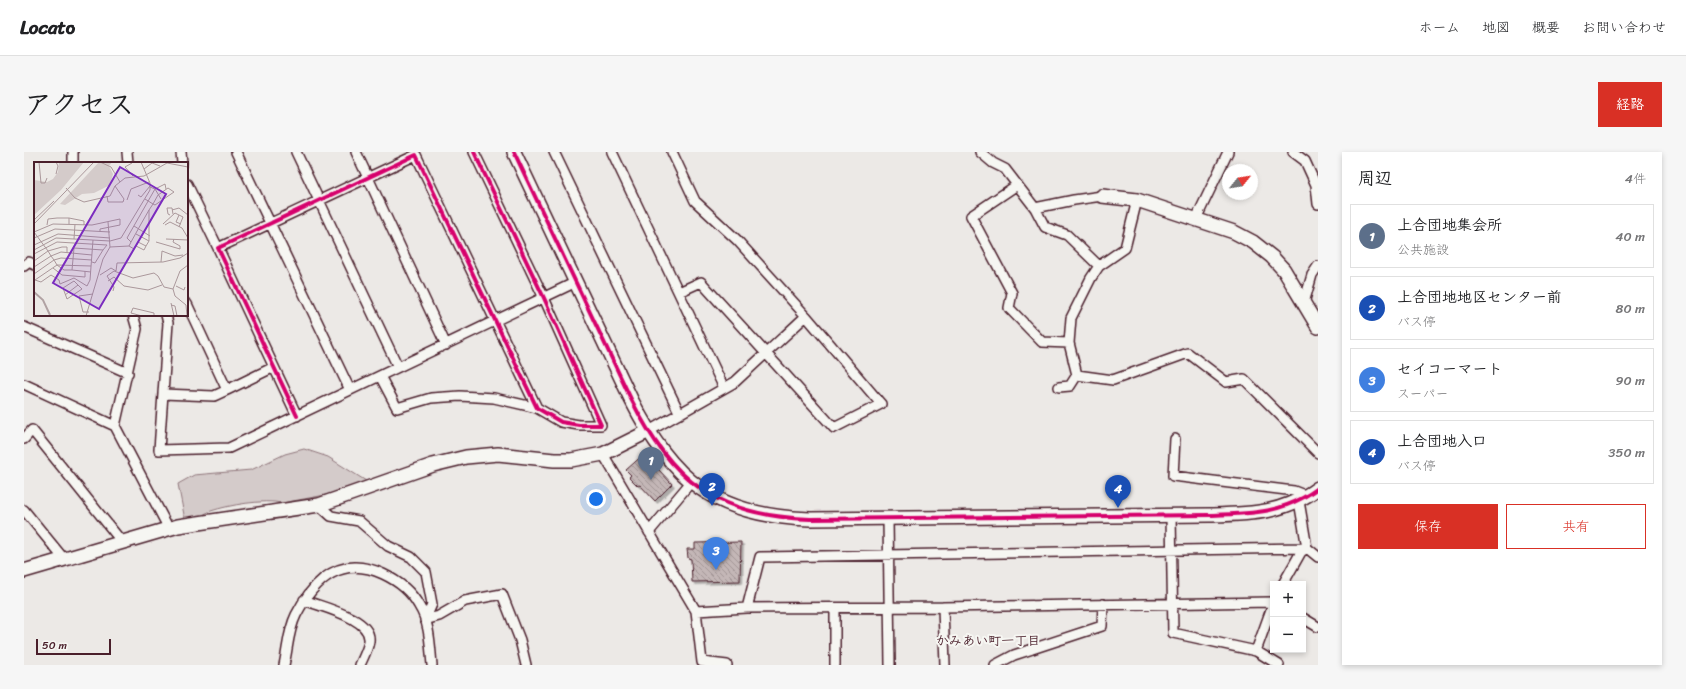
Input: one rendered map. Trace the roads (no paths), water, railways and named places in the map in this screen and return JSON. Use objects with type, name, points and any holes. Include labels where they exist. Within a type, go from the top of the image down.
[{"type":"street","points":[[127,152],[128,162]]},
{"type":"street","points":[[181,152],[182,162]]},
{"type":"street","points":[[236,152],[350,390]]},
{"type":"street","points":[[296,152],[398,367]]},
{"type":"street","points":[[356,152],[446,345]]},
{"type":"street","points":[[380,376],[397,408],[431,398],[460,396],[494,398],[537,408],[561,422],[579,425],[601,425],[544,298],[474,152]]},
{"type":"street","points":[[514,152],[648,431],[673,465],[691,482],[708,494],[728,505],[774,516],[810,520],[1171,516],[1259,513],[1274,510],[1303,499],[1318,488]]},
{"type":"street","points":[[554,152],[680,414]]},
{"type":"street","points":[[612,152],[724,388]]},
{"type":"street","points":[[672,152],[695,201],[736,240],[806,316],[881,404],[834,428],[701,282],[679,292]]},
{"type":"street","points":[[980,152],[993,163],[1005,169],[1035,208],[1045,227],[1067,235],[1099,266]]},
{"type":"street","points":[[1196,219],[1228,152]]},
{"type":"street","points":[[1293,152],[1305,161],[1316,185],[1318,204]]},
{"type":"street","points":[[218,248],[416,154],[537,408]]},
{"type":"street","points":[[1017,185],[971,216],[1012,293],[1009,308],[1042,342],[1069,343]]},
{"type":"street","points":[[188,186],[297,416]]},
{"type":"street","points":[[1035,208],[1102,196],[1137,200],[1234,232],[1253,242],[1284,270],[1318,327]]},
{"type":"street","points":[[1059,387],[1070,386],[1077,375],[1069,343],[1071,318],[1091,278],[1099,266],[1126,248],[1137,200]]},
{"type":"street","points":[[24,266],[29,262],[34,264]]},
{"type":"street","points":[[1304,302],[1312,275],[1318,266]]},
{"type":"street","points":[[166,316],[168,323],[159,450],[229,448],[576,282]]},
{"type":"street","points":[[188,306],[227,390]]},
{"type":"street","points":[[115,426],[137,329],[133,316]]},
{"type":"street","points":[[24,571],[169,529],[320,505],[433,465],[466,457],[498,454],[554,460],[571,460],[603,454],[680,414],[735,382],[806,316]]},
{"type":"street","points":[[24,327],[128,373]]},
{"type":"street","points":[[1077,375],[1113,380],[1188,353],[1226,382],[1244,379],[1318,453]]},
{"type":"street","points":[[163,394],[214,396],[274,366]]},
{"type":"street","points":[[24,384],[115,426],[169,529]]},
{"type":"street","points":[[24,439],[32,430],[122,542]]},
{"type":"street","points":[[1175,439],[1173,476],[1294,491],[1303,499],[1307,548]]},
{"type":"street","points":[[603,454],[696,611],[702,662],[727,665]]},
{"type":"street","points":[[649,532],[691,482]]},
{"type":"street","points":[[320,505],[331,516],[358,521],[388,546],[411,557],[426,572],[432,604],[425,620]]},
{"type":"street","points":[[24,510],[64,559]]},
{"type":"street","points":[[1171,516],[1173,633],[1256,651],[1278,665]]},
{"type":"street","points":[[888,519],[890,665]]},
{"type":"street","points":[[1285,581],[1301,552],[1307,548]]},
{"type":"street","points":[[747,608],[760,556],[1307,548],[1318,557]]},
{"type":"street","points":[[284,665],[288,636],[295,616],[304,600],[320,582],[331,574],[348,567],[360,567],[374,570],[399,583],[410,593],[420,606],[430,638],[432,665]]},
{"type":"street","points":[[425,620],[439,616],[465,601],[502,594],[520,640],[526,665]]},
{"type":"street","points":[[304,600],[354,619],[365,628],[368,633],[369,641],[360,665]]},
{"type":"street","points":[[696,611],[747,608],[943,608],[1103,604],[1270,603]]},
{"type":"street","points":[[995,665],[1014,655],[1102,626],[1103,604]]},
{"type":"street","points":[[835,608],[835,665]]},
{"type":"street","points":[[943,608],[945,665]]},
{"type":"street","points":[[1256,651],[1270,611]]},
{"type":"street","points":[[1306,620],[1318,627]]},
{"type":"place","name":"上合団地集会所","points":[[651,480]]},
{"type":"place","name":"上合団地地区センター前","points":[[712,506]]},
{"type":"place","name":"上合団地入口","points":[[1118,508]]},
{"type":"place","name":"セイコーマート","points":[[716,570]]},
{"type":"district","name":"かみあい町一丁目","points":[[988,640]]}]
